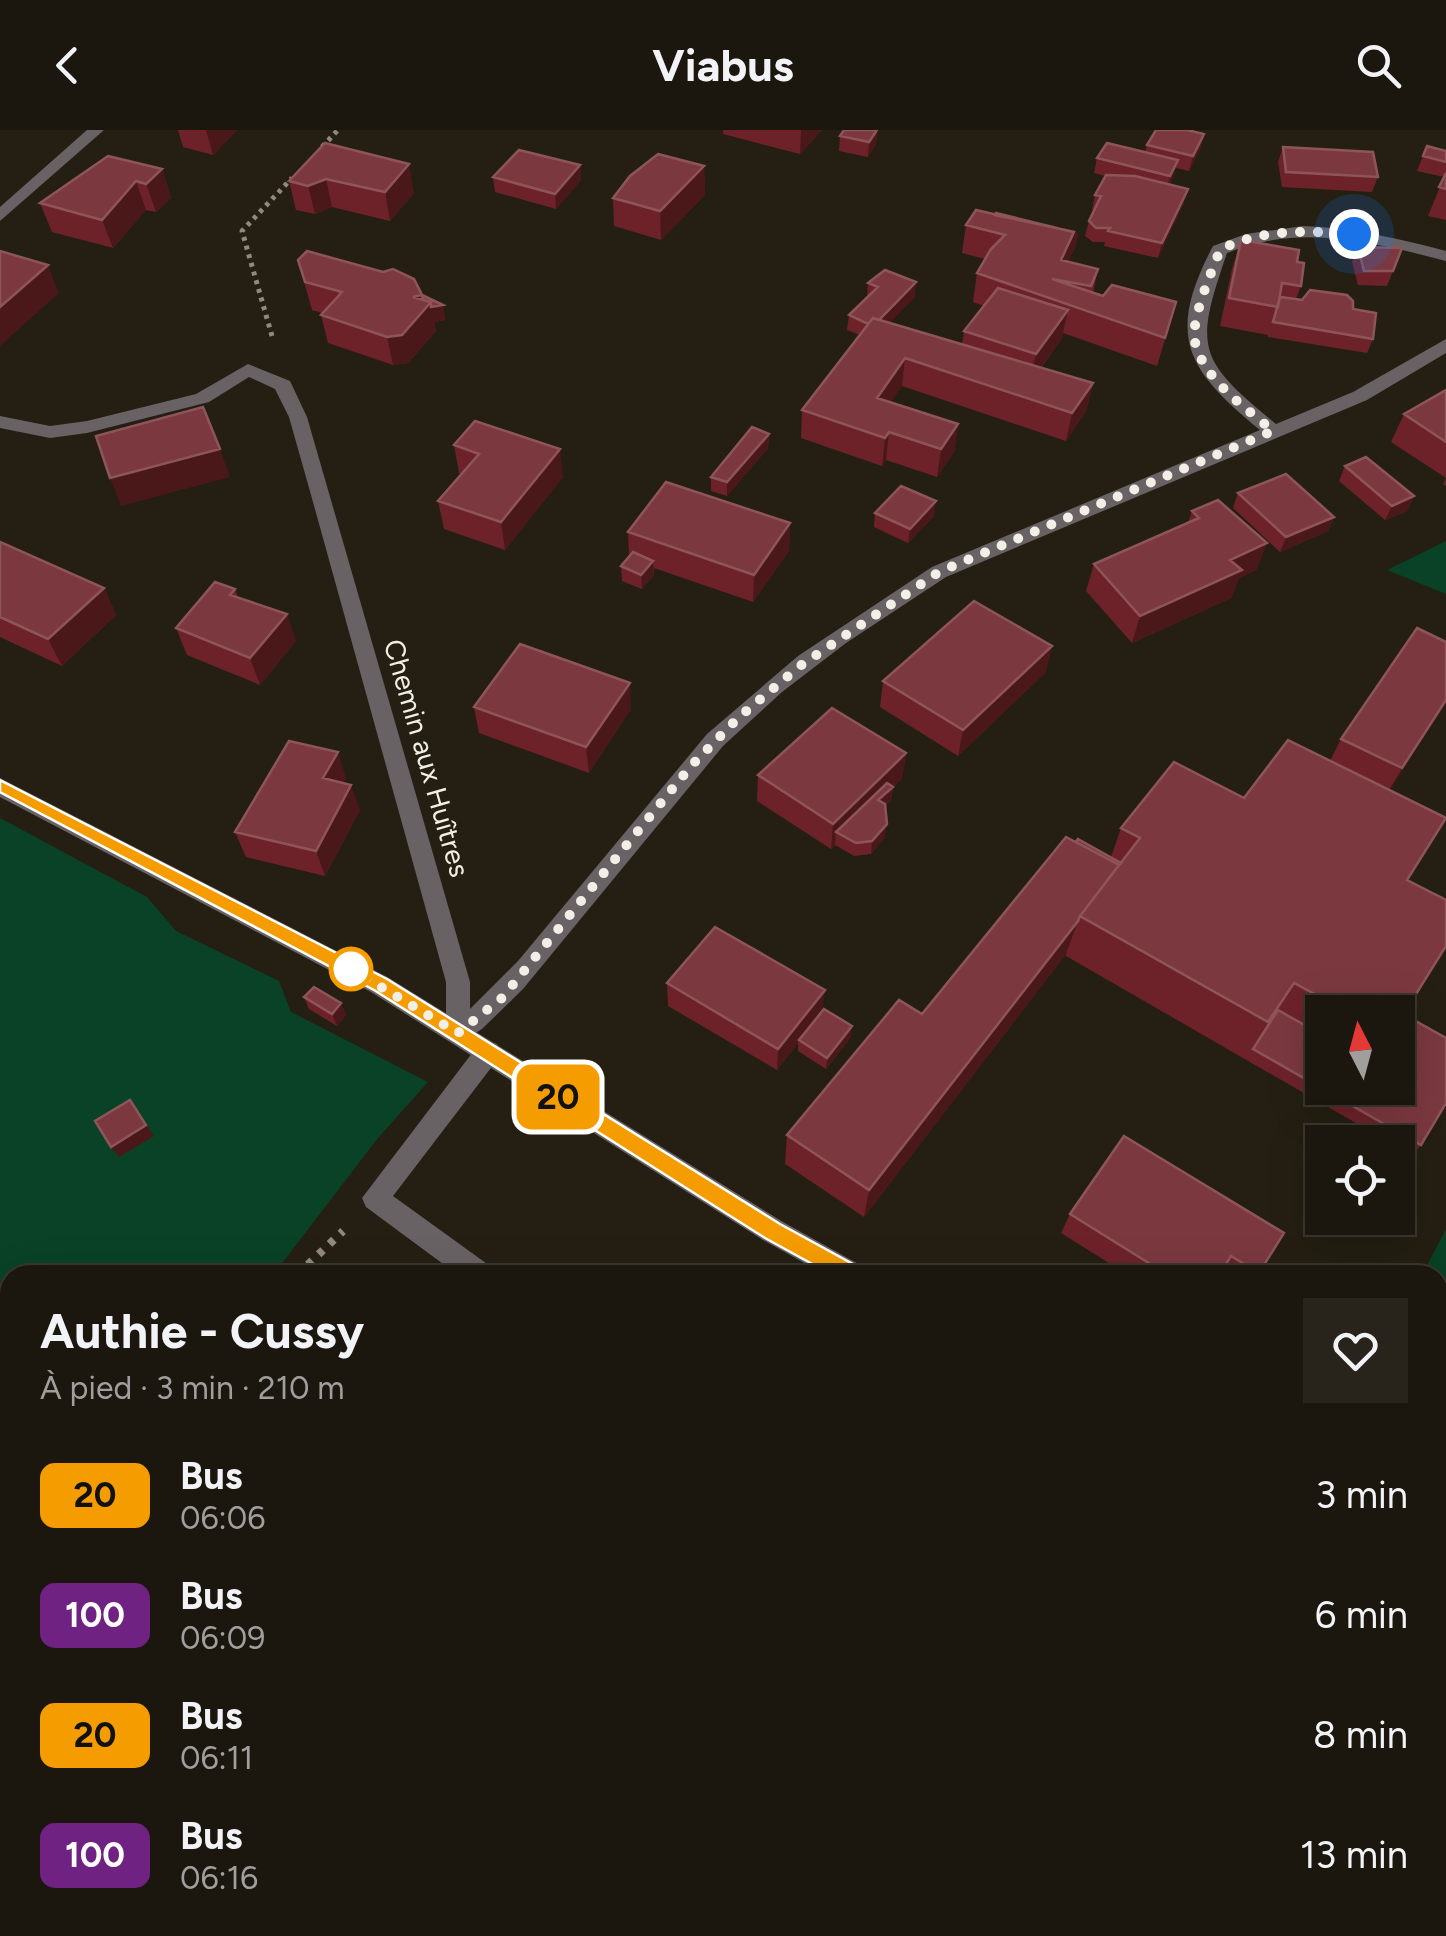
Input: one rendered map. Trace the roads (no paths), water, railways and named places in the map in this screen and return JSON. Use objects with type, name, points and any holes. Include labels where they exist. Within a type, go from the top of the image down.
[{"type":"street","points":[[0,216],[96,130]]},
{"type":"street","points":[[1273,431],[1224,388],[1204,363],[1194,338],[1220,250],[1242,238],[1315,231],[1354,234],[1446,256]]},
{"type":"street","points":[[458,1033],[502,998],[691,766],[738,718],[800,666],[939,572],[1360,396],[1446,344]]},
{"type":"street","name":"Chemin aux Huîtres","points":[[0,422],[50,432],[87,427],[202,398],[248,370],[283,385],[298,417],[323,502],[458,982],[458,1033]]},
{"type":"street","points":[[0,787],[363,975],[773,1231],[834,1265]]},
{"type":"street","points":[[466,1265],[375,1198],[488,1052]]}]
